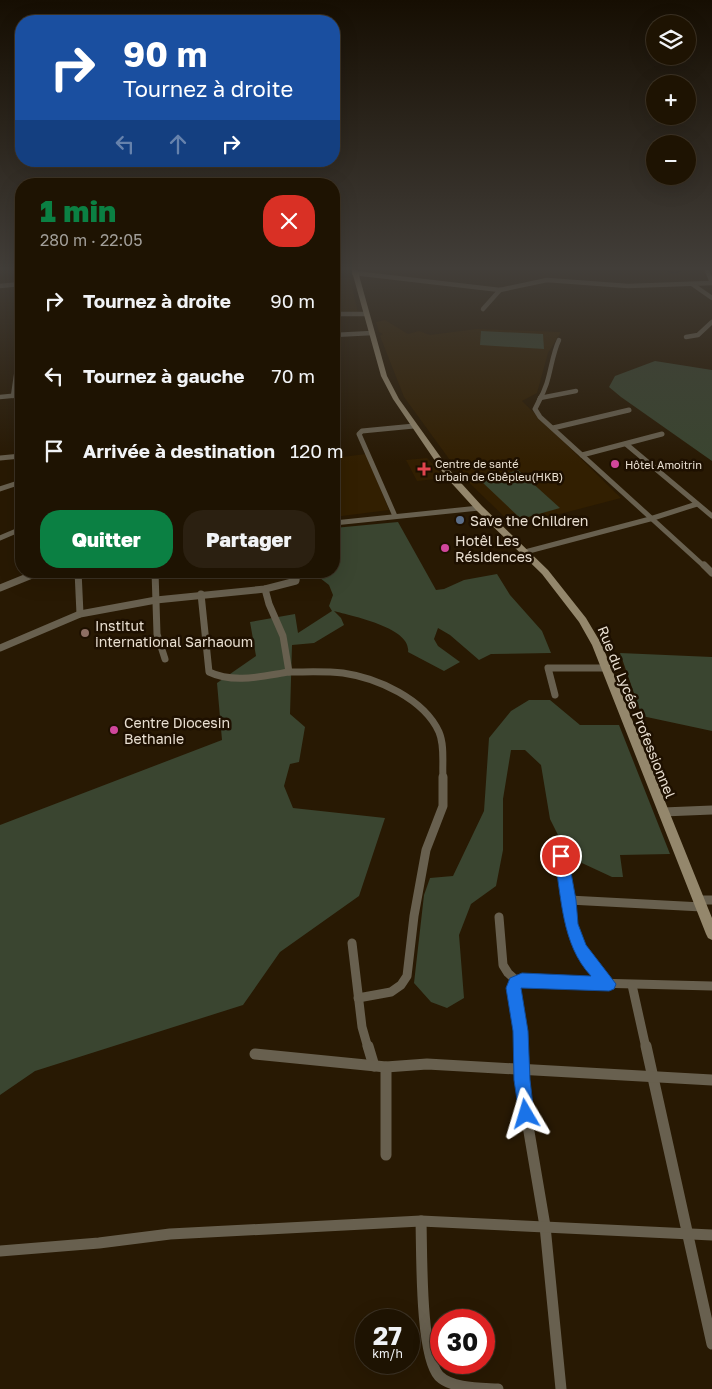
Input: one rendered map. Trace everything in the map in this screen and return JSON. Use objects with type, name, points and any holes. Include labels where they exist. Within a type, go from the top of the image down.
[{"type":"main road","name":"Rue du Lycée Professionnel","points":[[371,334],[384,376],[414,426],[449,475],[479,508],[545,572],[583,620],[598,645],[712,934]]},
{"type":"street","points":[[686,337],[701,333]]},
{"type":"street","points":[[340,335],[371,334]]},
{"type":"street","points":[[559,340],[552,354],[545,390],[535,409],[650,519],[712,573]]},
{"type":"street","points":[[0,397],[13,396],[15,382]]},
{"type":"street","points":[[540,398],[576,391]]},
{"type":"street","points":[[553,428],[629,410]]},
{"type":"street","points":[[394,516],[359,434],[362,431],[414,426]]},
{"type":"street","points":[[582,455],[662,434]]},
{"type":"street","points":[[626,444],[712,516]]},
{"type":"street","points":[[0,458],[15,457]]},
{"type":"street","points":[[0,489],[15,484]]},
{"type":"street","points":[[525,552],[650,519],[697,504]]},
{"type":"street","points":[[340,522],[479,508]]},
{"type":"street","points":[[0,538],[15,532]]},
{"type":"street","points":[[0,588],[25,578]]},
{"type":"street","points":[[78,578],[80,614]]},
{"type":"street","points":[[155,578],[157,634],[165,660]]},
{"type":"street","points":[[0,648],[80,614],[156,600],[265,589],[296,581],[296,578]]},
{"type":"street","points":[[265,589],[268,604],[284,636],[289,672]]},
{"type":"street","points":[[201,594],[209,672],[217,677],[228,679],[289,672],[341,673],[358,676],[395,691],[416,703],[426,713],[438,733],[442,746],[443,806],[426,850],[414,916],[407,976],[401,985],[391,992],[358,998]]},
{"type":"street","points":[[555,695],[548,668],[607,668]]},
{"type":"street","points":[[663,812],[712,810]]},
{"type":"street","points":[[558,841],[569,900],[571,924],[580,948],[590,964],[609,984]]},
{"type":"street","points":[[569,900],[700,903],[712,900]]},
{"type":"street","points":[[499,916],[503,965],[508,973],[517,981],[712,986]]},
{"type":"street","points":[[352,943],[362,1027],[374,1066]]},
{"type":"street","points":[[517,981],[514,988],[520,1031],[526,1114],[545,1226],[561,1389]]},
{"type":"street","points":[[632,985],[712,1344]]},
{"type":"street","points":[[255,1054],[386,1067],[427,1064],[712,1080]]},
{"type":"street","points":[[386,1067],[386,1155]]},
{"type":"street","points":[[421,1221],[427,1338],[434,1368],[440,1377],[451,1385],[498,1389]]},
{"type":"street","points":[[0,1251],[99,1243],[170,1234],[421,1221],[712,1235]]},
{"type":"shaded area","points":[[381,333],[424,333],[430,335],[447,333],[560,333],[548,353],[537,393],[522,401],[621,498],[514,526],[460,474],[404,397],[380,336],[383,334]]},
{"type":"shaded area","points":[[366,454],[389,510],[340,516],[340,457]]},
{"type":"shaded area","name":"Centre de santé urbain de Gbêpleu(HKB)","points":[[427,458],[445,478],[417,481],[406,460]]},
{"type":"green space","points":[[481,333],[543,334],[544,349],[480,345]]},
{"type":"green space","points":[[655,361],[712,370],[712,461],[609,387],[615,376]]},
{"type":"green space","points":[[518,470],[560,508],[521,519],[481,481]]},
{"type":"green space","points":[[398,522],[436,590],[444,589],[464,580],[497,574],[510,595],[542,631],[551,653],[491,654],[479,660],[450,635],[438,628],[434,639],[438,646],[460,662],[444,671],[408,652],[407,644],[401,636],[391,630],[379,624],[334,611],[341,618],[344,625],[314,643],[292,645],[290,714],[305,727],[299,762],[290,764],[284,786],[293,808],[385,818],[359,896],[280,952],[243,1005],[35,1071],[0,1095],[0,825],[222,740],[217,683],[256,656],[250,622],[295,614],[298,633],[332,611],[329,606],[333,595],[329,585],[320,578],[340,578],[340,527]]},
{"type":"green space","points":[[620,653],[712,657],[712,731],[642,716]]},
{"type":"green space","points":[[529,700],[550,700],[580,725],[619,725],[670,854],[620,855],[623,877],[612,877],[569,857],[550,819],[541,765],[525,750],[511,750],[503,799],[503,850],[496,886],[471,904],[459,935],[464,998],[447,1008],[431,1002],[414,983],[424,895],[430,878],[453,876],[484,811],[489,738],[511,711]]},
{"type":"place","name":"Hôtel Amoitrin","points":[[615,464]]},
{"type":"place","name":"Centre de santé urbain de Gbêpleu(HKB)","points":[[424,469]]},
{"type":"place","name":"Save the Children","points":[[460,520]]},
{"type":"place","name":"Hotêl Les Résidences","points":[[445,548]]},
{"type":"place","name":"Institut international Sarhaoum","points":[[85,633]]},
{"type":"place","name":"Centre Diocesin Bethanie","points":[[114,730]]},
{"type":"route","points":[[526,1114],[515,983],[522,980],[609,984],[590,964],[580,948],[571,924],[569,900],[561,856]]}]
